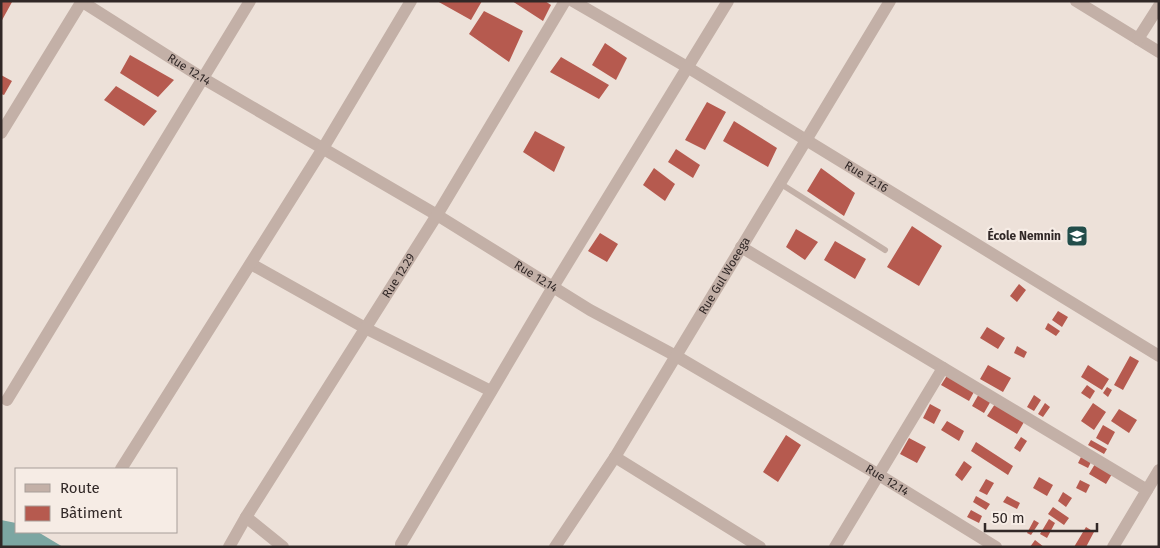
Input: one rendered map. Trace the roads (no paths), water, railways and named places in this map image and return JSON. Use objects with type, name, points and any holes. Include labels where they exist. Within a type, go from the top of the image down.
[{"type":"street","points":[[1,132],[82,1]]},
{"type":"street","name":"Rue 12.14","points":[[82,1],[204,79],[322,150],[437,215],[632,334],[676,356],[879,475],[996,547]]},
{"type":"street","points":[[6,400],[250,1]]},
{"type":"street","points":[[122,468],[322,150],[411,1]]},
{"type":"street","name":"Rue 12.29","points":[[229,547],[246,516],[367,329],[565,1]]},
{"type":"street","name":"Rue 12.16","points":[[573,1],[687,68],[1159,356]]},
{"type":"street","points":[[401,544],[553,287],[728,1]]},
{"type":"street","name":"Rue Gul Woeega","points":[[555,547],[615,457],[890,1]]},
{"type":"street","points":[[1076,1],[1159,52]]},
{"type":"street","points":[[1138,39],[1159,6]]},
{"type":"street","points":[[741,247],[1146,490]]},
{"type":"street","points":[[251,264],[367,329],[491,391]]},
{"type":"street","points":[[835,547],[943,368]]},
{"type":"street","points":[[615,457],[760,547]]},
{"type":"street","points":[[1113,547],[1159,470]]},
{"type":"street","points":[[246,516],[284,547]]},
{"type":"lane","points":[[781,184],[885,250]]},
{"type":"water","points":[[1,520],[15,523],[15,533],[40,533],[63,547],[1,547]]},
{"type":"place","name":"École Nemnin","points":[[1077,236]]}]
